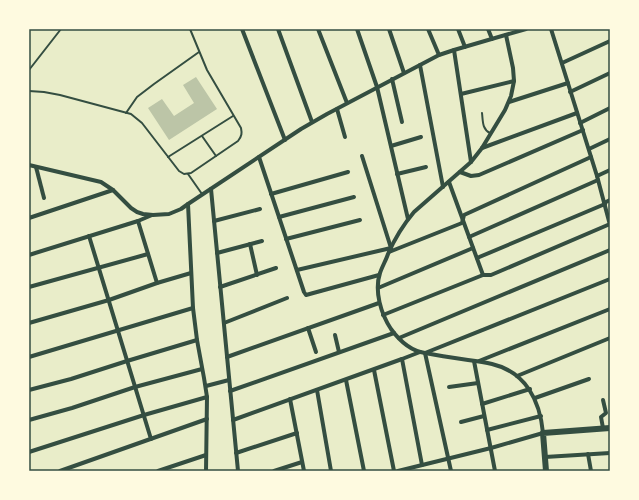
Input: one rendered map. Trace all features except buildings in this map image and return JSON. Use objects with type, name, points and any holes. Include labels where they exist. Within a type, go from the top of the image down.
[{"type":"main road","points":[[546,471],[543,433],[607,428]]},
{"type":"street","points":[[242,29],[285,140]]},
{"type":"street","points":[[278,29],[312,122]]},
{"type":"street","points":[[318,29],[347,103]]},
{"type":"street","points":[[357,29],[377,87],[408,219]]},
{"type":"street","points":[[389,29],[404,73]]},
{"type":"street","points":[[428,29],[438,55]]},
{"type":"street","points":[[458,29],[465,47]]},
{"type":"street","points":[[488,29],[492,39]]},
{"type":"street","points":[[29,165],[101,182],[113,190],[131,208],[143,214],[169,214],[181,209],[312,122],[438,55],[526,29]]},
{"type":"street","points":[[383,315],[483,275],[491,275],[610,224],[598,178],[551,29]]},
{"type":"street","points":[[398,471],[543,433],[541,416],[535,398],[530,389],[517,376],[505,368],[492,364],[425,353],[414,349],[394,333],[387,322],[383,315],[378,288],[379,275],[398,233],[414,212],[471,162],[482,148],[505,110],[511,96],[514,81],[513,68],[506,35]]},
{"type":"street","points":[[562,63],[610,40]]},
{"type":"street","points":[[454,50],[471,162]]},
{"type":"street","points":[[420,65],[443,187]]},
{"type":"street","points":[[570,92],[610,73]]},
{"type":"street","points":[[392,79],[402,122]]},
{"type":"street","points":[[460,94],[514,81]]},
{"type":"street","points":[[509,102],[568,83]]},
{"type":"street","points":[[580,123],[610,108]]},
{"type":"street","points":[[337,109],[345,137]]},
{"type":"street","points":[[482,148],[577,113]]},
{"type":"street","points":[[460,172],[470,176],[479,175],[583,130]]},
{"type":"street","points":[[391,146],[421,137]]},
{"type":"street","points":[[589,149],[610,139]]},
{"type":"street","points":[[362,156],[390,250]]},
{"type":"street","points":[[259,157],[306,295],[379,275]]},
{"type":"street","points":[[297,270],[390,250],[462,223],[464,215],[591,157]]},
{"type":"street","points":[[36,167],[44,198]]},
{"type":"street","points":[[398,174],[426,167]]},
{"type":"street","points":[[469,237],[598,178],[610,170]]},
{"type":"street","points":[[271,194],[348,172]]},
{"type":"street","points":[[449,182],[483,275]]},
{"type":"street","points":[[211,189],[238,471]]},
{"type":"street","points":[[29,218],[113,190]]},
{"type":"street","points":[[279,217],[354,197]]},
{"type":"street","points":[[477,258],[604,204],[610,200]]},
{"type":"street","points":[[188,204],[193,308],[207,397],[206,471]]},
{"type":"street","points":[[214,221],[260,208]]},
{"type":"street","points":[[29,255],[153,215]]},
{"type":"street","points":[[286,239],[360,220]]},
{"type":"street","points":[[138,221],[157,283]]},
{"type":"street","points":[[89,236],[151,439]]},
{"type":"street","points":[[217,253],[262,241]]},
{"type":"street","points":[[250,244],[257,275]]},
{"type":"street","points":[[378,288],[473,248]]},
{"type":"street","points":[[399,338],[610,250]]},
{"type":"street","points":[[29,287],[148,254]]},
{"type":"street","points":[[220,287],[276,268]]},
{"type":"street","points":[[29,323],[109,300],[191,273]]},
{"type":"street","points":[[425,353],[610,279]]},
{"type":"street","points":[[224,322],[288,298]]},
{"type":"street","points":[[227,357],[380,302]]},
{"type":"street","points":[[29,357],[193,308]]},
{"type":"street","points":[[476,361],[610,309]]},
{"type":"street","points":[[308,328],[316,352]]},
{"type":"street","points":[[230,391],[394,333]]},
{"type":"street","points":[[335,335],[339,352]]},
{"type":"street","points":[[517,376],[610,338]]},
{"type":"street","points":[[29,390],[71,379],[197,340]]},
{"type":"street","points":[[233,420],[420,352]]},
{"type":"street","points":[[425,353],[451,471]]},
{"type":"street","points":[[402,359],[422,465]]},
{"type":"street","points":[[476,361],[478,383],[495,471]]},
{"type":"street","points":[[29,420],[72,408],[135,387],[202,369]]},
{"type":"street","points":[[374,370],[394,471]]},
{"type":"street","points":[[535,398],[589,379]]},
{"type":"street","points":[[206,386],[229,380]]},
{"type":"street","points":[[346,380],[364,471]]},
{"type":"street","points":[[449,387],[478,383]]},
{"type":"street","points":[[482,404],[530,389]]},
{"type":"street","points":[[317,390],[331,471]]},
{"type":"street","points":[[29,452],[144,415],[207,397]]},
{"type":"street","points":[[290,400],[304,471]]},
{"type":"street","points":[[603,400],[606,412],[601,417],[607,428]]},
{"type":"street","points":[[461,422],[484,416]]},
{"type":"street","points":[[487,430],[541,416]]},
{"type":"street","points":[[60,471],[207,419]]},
{"type":"street","points":[[236,452],[297,433]]},
{"type":"street","points":[[545,457],[610,453]]},
{"type":"street","points":[[588,454],[591,471]]},
{"type":"street","points":[[158,471],[206,455]]},
{"type":"street","points":[[274,471],[302,462]]},
{"type":"lane","points":[[29,70],[61,29]]},
{"type":"lane","points":[[29,91],[60,95],[126,113],[135,117],[142,123],[179,171],[184,174],[191,173],[238,141],[242,135],[240,128],[199,52],[190,29]]},
{"type":"lane","points":[[126,113],[137,97],[199,52]]},
{"type":"lane","points":[[482,113],[484,127],[486,131],[491,133]]},
{"type":"lane","points":[[168,157],[233,116]]},
{"type":"lane","points":[[202,136],[216,156]]},
{"type":"lane","points":[[188,174],[202,195]]}]
